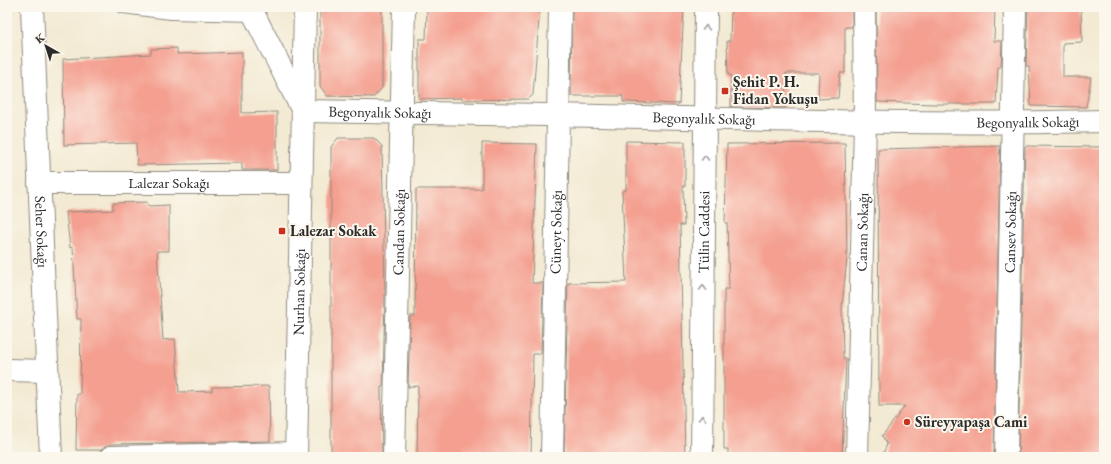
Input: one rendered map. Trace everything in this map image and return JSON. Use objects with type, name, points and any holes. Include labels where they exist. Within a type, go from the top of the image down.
[{"type":"street","name":"Seher Sokağı","points":[[32,7],[51,457]]},
{"type":"street","name":"Nurhan Sokağı","points":[[296,455],[300,183],[304,111],[305,7]]},
{"type":"street","name":"Candan Sokağı","points":[[394,457],[404,7]]},
{"type":"street","name":"Cüneyt Sokağı","points":[[552,457],[560,7]]},
{"type":"street","name":"Tülin Caddesi","points":[[702,457],[706,7]]},
{"type":"street","name":"Canan Sokağı","points":[[857,457],[865,123],[864,7]]},
{"type":"street","name":"Cansev Sokağı","points":[[1006,457],[1015,7]]},
{"type":"street","points":[[253,11],[304,111]]},
{"type":"street","name":"Begonyalık Sokağı","points":[[304,111],[705,118],[865,123],[1013,123],[1104,121]]},
{"type":"street","name":"Lalezar Sokağı","points":[[39,184],[300,183]]},
{"type":"street","points":[[7,370],[47,371]]},
{"type":"street","points":[[111,457],[296,455]]},
{"type":"lane","points":[[123,7],[171,13],[253,11]]},
{"type":"building","points":[[320,7],[382,7],[382,88],[374,97],[327,96],[320,86]]},
{"type":"building","points":[[427,7],[540,7],[533,95],[528,99],[419,99],[419,39],[426,39]]},
{"type":"building","points":[[572,7],[684,7],[679,104],[623,102],[623,96],[571,96]]},
{"type":"building","points":[[731,7],[852,7],[852,27],[845,27],[845,73],[840,73],[838,98],[818,99],[819,73],[786,73],[785,108],[731,107],[731,75],[728,75],[727,41],[730,41]]},
{"type":"building","points":[[876,7],[995,7],[994,41],[1002,41],[1001,67],[998,67],[996,104],[877,102]]},
{"type":"building","points":[[1028,7],[1081,7],[1082,42],[1063,43],[1063,77],[1091,77],[1086,107],[1031,106],[1029,66],[1026,66]]},
{"type":"building","points":[[177,48],[177,54],[242,52],[242,113],[277,112],[277,170],[242,170],[242,163],[137,165],[136,143],[64,145],[63,59],[151,54],[151,49]]},
{"type":"building","points":[[338,138],[374,138],[382,146],[385,294],[383,387],[381,387],[382,457],[331,457],[331,147]]},
{"type":"building","points":[[626,141],[685,142],[685,186],[683,186],[684,225],[680,225],[685,457],[564,457],[568,283],[626,282],[622,191],[626,190]]},
{"type":"building","points":[[482,143],[537,144],[532,283],[543,283],[541,354],[533,354],[531,457],[417,457],[418,386],[408,387],[410,316],[415,316],[416,189],[482,189]]},
{"type":"building","points":[[845,143],[847,258],[842,307],[843,358],[846,358],[842,457],[728,457],[728,449],[724,449],[724,289],[729,289],[727,223],[725,223],[727,144]]},
{"type":"building","points":[[1000,146],[994,457],[882,457],[887,444],[882,436],[905,406],[879,406],[878,149]]},
{"type":"building","points":[[1025,146],[1104,147],[1104,457],[1018,457]]},
{"type":"building","points":[[147,202],[148,206],[169,205],[169,251],[157,251],[163,340],[175,339],[179,392],[212,391],[212,387],[269,386],[270,441],[111,444],[101,450],[76,450],[77,394],[80,394],[81,319],[77,319],[73,247],[70,248],[66,212],[113,210],[113,203]]},
{"type":"place","name":"Şehit P. H. Fidan Yokuşu","points":[[725,91]]},
{"type":"place","name":"Lalezar Sokak","points":[[282,231]]},
{"type":"place","name":"Süreyyapaşa Cami","points":[[907,422]]}]
